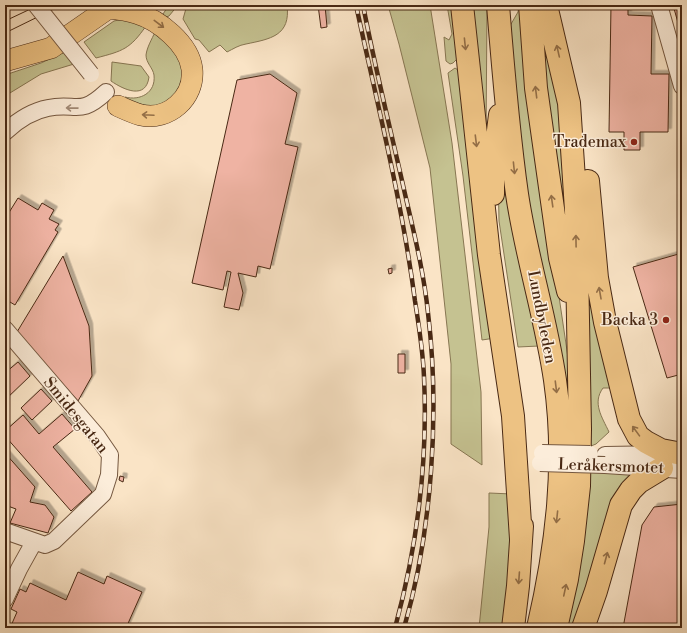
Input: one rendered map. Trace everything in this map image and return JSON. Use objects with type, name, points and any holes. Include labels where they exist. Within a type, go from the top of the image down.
[{"type":"highway","points":[[462,5],[489,255],[513,416],[521,540]]},
{"type":"highway","name":"Lundbyleden","points":[[498,5],[517,194],[555,379],[559,415],[561,455],[557,518],[547,590],[538,628]]},
{"type":"highway","points":[[530,5],[536,88],[560,258],[578,335]]},
{"type":"highway","name":"Lundbyleden","points":[[546,5],[569,103],[576,210],[580,429],[579,486],[567,579],[556,628]]},
{"type":"highway","points":[[504,74],[493,170],[495,229],[526,441],[539,458],[526,474],[518,586],[513,628]]},
{"type":"highway","points":[[569,103],[580,135],[584,157],[591,204],[597,278],[605,322],[629,419],[638,436],[646,442],[661,450],[682,454]]},
{"type":"highway","points":[[583,628],[596,591],[621,505],[631,490],[639,482],[672,469]]},
{"type":"main road","points":[[10,61],[51,48],[111,6],[137,13],[158,24],[183,48],[192,69],[187,93],[172,110],[163,114],[141,115],[112,99]]},
{"type":"street","points":[[5,132],[18,122],[36,112],[49,108],[89,106],[112,99],[36,5]]},
{"type":"street","points":[[659,5],[682,86]]},
{"type":"street","name":"Smidesgatan","points":[[5,329],[97,436],[110,455],[109,475],[103,494],[54,541],[45,545],[34,542]]},
{"type":"street","name":"Leråkersmotet","points":[[605,460],[682,454]]},
{"type":"street","name":"Leråkersmotet","points":[[539,458],[605,460],[672,469]]},
{"type":"street","points":[[5,531],[34,542],[5,599]]},
{"type":"shaded area","points":[[169,5],[178,5],[169,16],[163,18],[163,14]]},
{"type":"shaded area","points":[[187,5],[287,5],[286,23],[282,30],[271,38],[241,45],[227,52],[220,45],[209,52],[199,40],[195,39],[183,19]]},
{"type":"shaded area","points":[[388,5],[430,5],[452,143],[481,392],[482,465],[451,444],[451,364],[430,168]]},
{"type":"shaded area","points":[[447,5],[454,5],[458,58],[450,64],[446,61],[444,37],[449,40],[452,34]]},
{"type":"shaded area","points":[[470,5],[487,5],[486,141]]},
{"type":"shaded area","points":[[519,5],[523,5],[553,256],[570,371],[573,424],[530,226],[507,31],[518,12]]},
{"type":"shaded area","points":[[536,5],[564,127],[569,185],[565,253]]},
{"type":"shaded area","points":[[128,18],[146,26],[135,40],[125,48],[96,58],[84,42],[114,21]]},
{"type":"shaded area","points":[[155,32],[172,42],[187,80],[160,110],[124,99],[125,97],[141,97],[150,91],[152,87],[154,75],[147,61],[146,55],[148,46]]},
{"type":"shaded area","points":[[65,52],[74,64],[41,74],[5,96],[5,75],[41,63]]},
{"type":"shaded area","points":[[112,62],[141,66],[149,77],[144,89],[139,91],[128,90],[111,81]]},
{"type":"shaded area","points":[[455,68],[458,70],[495,338],[482,340],[463,176],[448,73]]},
{"type":"shaded area","points":[[504,170],[539,346],[518,347],[499,221],[498,171]]},
{"type":"shaded area","points":[[588,226],[614,388],[603,388],[598,399],[599,410],[609,432],[596,444],[591,446],[588,430]]},
{"type":"shaded area","points":[[643,470],[578,628],[564,628],[589,471]]},
{"type":"shaded area","points":[[489,493],[512,494],[511,562],[503,628],[479,628],[489,527]]},
{"type":"building","points":[[318,5],[325,5],[327,27],[321,28]]},
{"type":"building","points":[[611,5],[628,5],[628,15],[652,16],[651,74],[669,74],[668,132],[640,132],[640,150],[624,150],[624,132],[609,132]]},
{"type":"building","points":[[673,5],[682,5],[682,37]]},
{"type":"building","points":[[270,74],[297,93],[285,144],[298,147],[270,269],[258,266],[256,277],[238,273],[243,293],[239,310],[224,307],[231,272],[227,271],[223,290],[192,283],[237,80]]},
{"type":"building","points":[[18,198],[38,210],[42,203],[54,210],[49,219],[59,224],[55,230],[58,232],[15,305],[5,299],[5,219]]},
{"type":"building","name":"Backa 3","points":[[682,253],[682,374],[667,378],[633,267]]},
{"type":"building","points":[[63,256],[89,326],[92,376],[78,401],[17,332]]},
{"type":"building","points":[[392,268],[392,273],[389,274],[388,269]]},
{"type":"building","points":[[398,354],[405,354],[405,373],[398,373]]},
{"type":"building","points":[[18,362],[30,376],[5,400],[5,373]]},
{"type":"building","points":[[41,389],[52,401],[32,420],[21,408]]},
{"type":"building","points":[[62,414],[75,429],[53,447],[92,492],[71,511],[5,436],[5,431],[23,415],[39,434]]},
{"type":"building","points":[[5,453],[35,487],[30,502],[45,505],[54,517],[48,533],[10,523],[16,509],[5,505],[5,500],[8,497],[5,494]]},
{"type":"building","points":[[120,476],[124,477],[123,482],[119,480]]},
{"type":"building","points":[[682,504],[682,628],[623,628],[642,525],[654,507]]},
{"type":"building","points":[[78,572],[104,584],[107,576],[142,592],[126,628],[10,628],[17,612],[11,609],[20,589],[26,592],[30,583],[66,600]]},
{"type":"tram line","points":[[5,21],[39,5]]},
{"type":"tram line","points":[[5,33],[62,5]]},
{"type":"railway","points":[[356,5],[403,226],[422,348],[425,408],[422,472],[415,535],[403,597],[395,628]]},
{"type":"railway","points":[[363,5],[421,268],[432,351],[433,431],[427,512],[414,591],[404,628]]},
{"type":"place","name":"Trademax","points":[[634,142]]},
{"type":"place","name":"Backa 3","points":[[666,320]]}]
